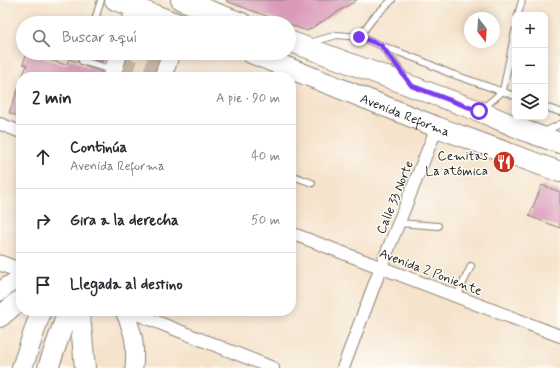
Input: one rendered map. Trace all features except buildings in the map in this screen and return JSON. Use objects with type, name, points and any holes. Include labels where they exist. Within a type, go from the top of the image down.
[{"type":"main road","points":[[115,0],[134,10],[153,16]]},
{"type":"main road","points":[[183,16],[186,1],[224,16]]},
{"type":"main road","points":[[296,44],[479,111],[533,134],[560,143]]},
{"type":"main road","points":[[113,72],[117,60]]},
{"type":"main road","points":[[165,72],[169,60]]},
{"type":"main road","name":"Avenida Reforma","points":[[269,60],[437,127],[560,172]]},
{"type":"main road","points":[[519,157],[533,134]]},
{"type":"main road","points":[[0,292],[8,285],[16,281]]},
{"type":"main road","points":[[0,318],[16,303]]},
{"type":"main road","points":[[22,368],[39,316]]},
{"type":"main road","points":[[48,368],[66,316]]},
{"type":"main road","points":[[79,316],[85,368]]},
{"type":"main road","points":[[126,316],[132,328],[136,350],[134,368]]},
{"type":"street","points":[[0,124],[16,130]]},
{"type":"street","name":"Calle 33 Norte","points":[[343,368],[398,223],[437,127]]},
{"type":"street","name":"Avenida 2 Poniente","points":[[296,235],[560,336]]},
{"type":"street","points":[[0,263],[16,269]]},
{"type":"street","points":[[143,316],[273,368]]},
{"type":"lane","points":[[96,16],[101,0]]},
{"type":"lane","points":[[359,37],[374,17],[392,0]]},
{"type":"lane","points":[[519,12],[522,0]]},
{"type":"lane","points":[[296,43],[337,35],[359,37],[449,73],[512,95]]},
{"type":"lane","points":[[381,45],[412,86]]},
{"type":"lane","points":[[479,111],[503,91],[512,47]]},
{"type":"lane","points":[[82,60],[107,72]]},
{"type":"lane","points":[[548,108],[560,112]]},
{"type":"lane","points":[[533,134],[560,124]]},
{"type":"lane","points":[[296,177],[312,183]]},
{"type":"lane","points":[[398,223],[438,226]]},
{"type":"lane","points":[[457,296],[471,266]]},
{"type":"tunnel","points":[[141,16],[147,0]]},
{"type":"tunnel","points":[[123,72],[127,60]]},
{"type":"tunnel","points":[[154,72],[158,60]]},
{"type":"place","name":"Cemitas La atómica","points":[[504,162]]},
{"type":"route","points":[[359,37],[381,45],[412,86],[479,111]]}]
